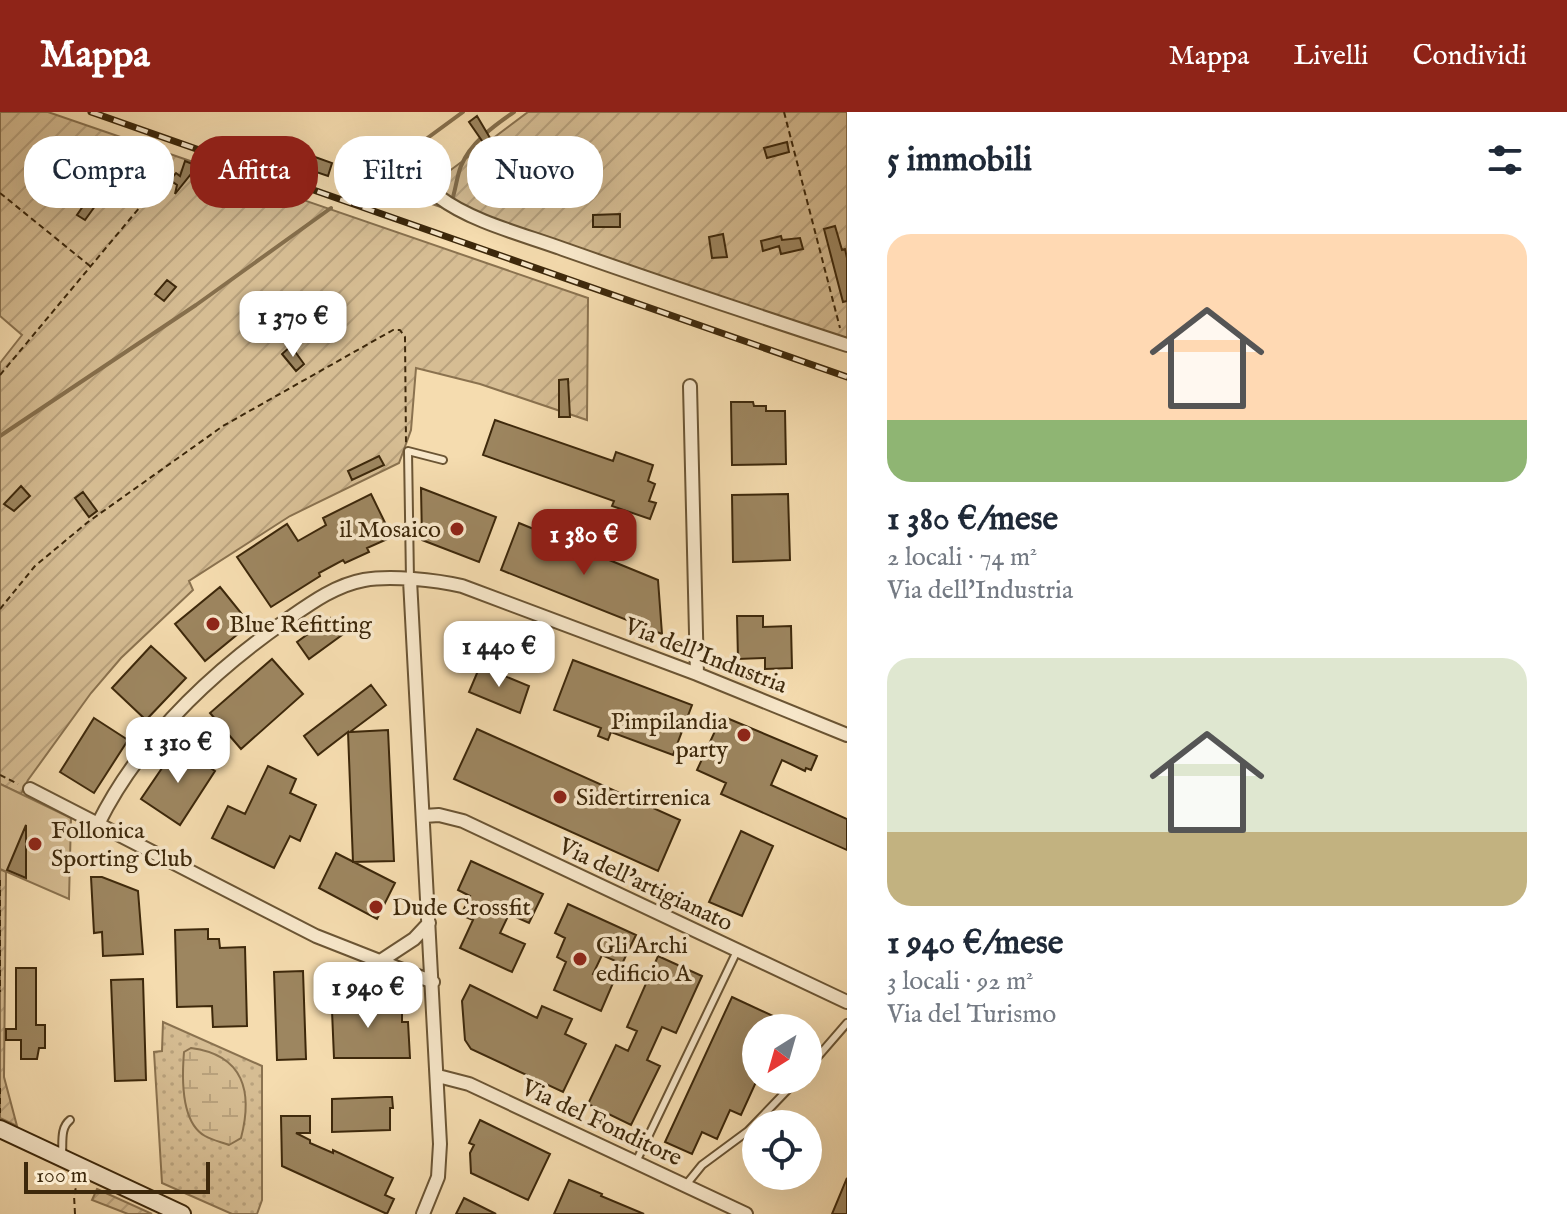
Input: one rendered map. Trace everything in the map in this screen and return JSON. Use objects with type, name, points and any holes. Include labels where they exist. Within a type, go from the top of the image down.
[{"type":"main road","points":[[0,1129],[182,1214]]},
{"type":"street","points":[[451,206],[671,287],[846,345]]},
{"type":"street","points":[[690,386],[697,674]]},
{"type":"street","name":"Via dell'Industria","points":[[98,824],[119,787],[176,713],[211,677],[257,641],[337,589],[377,578],[429,580],[462,586],[697,674],[847,735]]},
{"type":"street","points":[[410,580],[438,1076],[440,1165],[435,1188],[423,1214]]},
{"type":"street","points":[[30,789],[84,820],[98,824],[316,936],[433,982]]},
{"type":"street","name":"Via dell'artigianato","points":[[424,816],[439,815],[463,821],[847,1002]]},
{"type":"street","points":[[382,960],[414,939],[429,923]]},
{"type":"street","name":"Via del Fonditore","points":[[438,1076],[469,1084],[746,1214]]},
{"type":"lane","points":[[410,580],[408,451],[443,460]]},
{"type":"lane","points":[[636,1162],[737,951]]},
{"type":"lane","points":[[822,1052],[847,1023]]},
{"type":"lane","points":[[685,1186],[702,1165],[748,1131],[784,1094]]},
{"type":"lane","points":[[62,1159],[63,1132],[70,1120]]},
{"type":"path","points":[[784,112],[846,345]]},
{"type":"path","points":[[0,193],[91,267]]},
{"type":"path","points":[[0,375],[140,208]]},
{"type":"path","points":[[0,609],[35,566],[88,522],[223,426],[393,330],[400,330],[405,337],[404,439],[408,451]]},
{"type":"path","points":[[0,775],[30,789]]},
{"type":"path","points":[[0,880],[0,992]]},
{"type":"path","points":[[0,1088],[0,1114]]},
{"type":"path","points":[[75,1214],[74,1195],[82,1168]]},
{"type":"green space","points":[[0,112],[48,112],[118,136],[24,136],[24,208],[174,208],[174,155],[190,161],[190,208],[318,208],[318,205],[588,298],[587,420],[480,384],[416,368],[411,430],[399,463],[290,516],[189,581],[193,590],[121,658],[91,693],[21,794],[0,784],[0,363],[22,335],[0,316]]},
{"type":"green space","points":[[528,112],[847,112],[847,343],[444,208],[451,208],[451,170],[467,158],[467,208],[603,208],[603,136],[496,136]]},
{"type":"green space","name":"Follonica Sporting Club","points":[[0,784],[71,818],[69,899],[0,869]]},
{"type":"green space","points":[[0,869],[6,872],[4,1077],[17,1126],[0,1118]]},
{"type":"green space","points":[[163,1022],[262,1066],[262,1200],[257,1214],[232,1214],[162,1183],[154,1052],[162,1051]]},
{"type":"green space","points":[[191,1048],[223,1059],[240,1078],[246,1106],[244,1121],[241,1138],[229,1145],[205,1136],[197,1129],[187,1110],[184,1052]]},
{"type":"green space","points":[[97,1189],[152,1214],[128,1214],[92,1200]]},
{"type":"building","points":[[477,116],[489,136],[479,136],[469,122]]},
{"type":"building","points":[[787,142],[789,152],[767,158],[764,148]]},
{"type":"building","points":[[318,158],[332,163],[328,176],[318,173]]},
{"type":"building","points":[[185,161],[190,163],[190,175],[175,194],[177,185],[174,175],[176,173],[180,176]]},
{"type":"building","points":[[82,208],[94,208],[85,220],[77,215]]},
{"type":"building","points":[[620,214],[620,227],[593,227],[593,215]]},
{"type":"building","points":[[835,226],[847,258],[847,301],[843,302],[824,229]]},
{"type":"building","points":[[723,234],[727,257],[712,258],[709,237]]},
{"type":"building","points":[[781,236],[782,240],[800,238],[803,249],[781,254],[779,246],[763,251],[761,241]]},
{"type":"building","points":[[167,280],[176,287],[164,301],[155,294]]},
{"type":"building","points":[[291,346],[304,364],[296,371],[282,354]]},
{"type":"building","points":[[568,379],[570,417],[559,417],[559,380]]},
{"type":"building","points":[[731,402],[753,402],[754,406],[766,406],[766,411],[785,411],[786,464],[732,465]]},
{"type":"building","points":[[495,420],[613,461],[616,452],[653,465],[648,481],[655,484],[649,501],[656,503],[650,519],[612,506],[614,501],[483,455]]},
{"type":"building","points":[[379,456],[384,465],[352,480],[348,471]]},
{"type":"building","points":[[21,486],[30,496],[14,511],[4,504]]},
{"type":"building","name":"il Mosaico","points":[[421,488],[496,517],[479,562],[422,540]]},
{"type":"building","points":[[83,492],[97,511],[89,517],[75,498]]},
{"type":"building","points":[[371,494],[392,537],[367,548],[369,552],[345,563],[343,560],[319,573],[320,576],[271,607],[237,557],[287,524],[298,541],[326,525],[323,518]]},
{"type":"building","points":[[788,494],[790,560],[733,562],[732,495]]},
{"type":"building","points":[[519,523],[658,580],[662,634],[501,570]]},
{"type":"building","name":"Blue Refitting","points":[[220,587],[250,624],[205,661],[175,624]]},
{"type":"building","points":[[737,616],[763,616],[763,627],[791,626],[792,668],[765,669],[765,658],[738,659]]},
{"type":"building","points":[[330,618],[342,635],[309,659],[297,642]]},
{"type":"building","points":[[151,646],[186,678],[146,720],[112,688]]},
{"type":"building","points":[[272,659],[303,694],[241,749],[210,713]]},
{"type":"building","points":[[573,660],[692,705],[673,755],[611,732],[608,740],[598,736],[601,728],[554,710]]},
{"type":"building","points":[[480,666],[529,686],[520,713],[469,692]]},
{"type":"building","points":[[371,685],[386,705],[350,732],[388,730],[394,861],[353,862],[348,732],[318,755],[304,736]]},
{"type":"building","points":[[722,716],[817,756],[811,770],[806,768],[805,771],[782,760],[771,785],[847,819],[847,850],[721,794],[726,783],[697,770]]},
{"type":"building","points":[[94,718],[128,740],[94,793],[60,772]]},
{"type":"building","name":"Sidertirrenica","points":[[477,729],[680,820],[658,871],[454,779]]},
{"type":"building","points":[[177,746],[215,771],[180,825],[141,799]]},
{"type":"building","points":[[268,766],[296,779],[290,793],[316,805],[300,841],[290,836],[274,868],[212,838],[228,806],[245,814]]},
{"type":"building","points":[[26,825],[26,878],[7,870]]},
{"type":"building","points":[[741,831],[773,846],[742,916],[709,902]]},
{"type":"building","points":[[336,853],[395,883],[377,919],[319,888]]},
{"type":"building","points":[[471,861],[543,894],[529,923],[509,914],[500,933],[525,944],[512,972],[460,948],[473,920],[461,915],[470,896],[458,890]]},
{"type":"building","points":[[91,877],[102,877],[138,891],[143,954],[103,956],[102,932],[94,933]]},
{"type":"building","name":"Gli Archi edificio A","points":[[568,904],[636,935],[622,964],[602,955],[593,974],[613,983],[601,1011],[554,990],[566,962],[557,957],[565,938],[555,933]]},
{"type":"building","points":[[208,929],[208,939],[219,939],[220,948],[245,947],[247,1026],[213,1027],[212,1006],[177,1007],[175,930]]},
{"type":"building","points":[[658,956],[702,976],[676,1033],[662,1027],[647,1060],[660,1066],[631,1125],[588,1104],[616,1045],[628,1051],[637,1031],[627,1027]]},
{"type":"building","points":[[16,968],[36,968],[36,1025],[45,1025],[45,1048],[39,1048],[37,1059],[21,1059],[21,1040],[6,1040],[6,1029],[16,1029]]},
{"type":"building","points":[[303,971],[306,1059],[277,1060],[274,972]]},
{"type":"building","points":[[143,979],[146,1080],[115,1081],[111,980]]},
{"type":"building","points":[[470,985],[537,1018],[542,1006],[572,1019],[565,1034],[586,1044],[563,1092],[471,1049],[465,1040],[462,1001]]},
{"type":"building","points":[[331,987],[371,1007],[402,1006],[402,1022],[408,1022],[410,1058],[334,1058]]},
{"type":"building","points":[[732,997],[769,1014],[742,1014],[742,1094],[751,1094],[741,1115],[730,1110],[717,1139],[702,1132],[692,1154],[665,1142]]},
{"type":"building","points":[[392,1097],[390,1130],[332,1132],[332,1099]]},
{"type":"building","points":[[281,1116],[310,1116],[310,1133],[296,1133],[310,1140],[310,1143],[333,1153],[333,1150],[393,1178],[385,1195],[394,1199],[387,1214],[282,1166]]},
{"type":"building","points":[[480,1120],[550,1154],[528,1200],[471,1173],[470,1153],[474,1145],[469,1143]]},
{"type":"building","points":[[847,1178],[847,1214],[832,1214]]},
{"type":"building","points":[[569,1180],[601,1196],[644,1214],[554,1214]]},
{"type":"building","points":[[464,1198],[496,1214],[456,1214]]},
{"type":"waterway","points":[[430,136],[463,112]]},
{"type":"waterway","points":[[453,197],[461,166],[470,150],[514,112]]},
{"type":"waterway","points":[[0,436],[196,305],[331,208]]},
{"type":"railway","points":[[91,112],[847,377]]},
{"type":"place","name":"il Mosaico","points":[[457,529]]},
{"type":"place","name":"Blue Refitting","points":[[213,624]]},
{"type":"place","name":"Pimpilandia party","points":[[744,735]]},
{"type":"place","name":"Sidertirrenica","points":[[560,797]]},
{"type":"place","name":"Follonica Sporting Club","points":[[35,844]]},
{"type":"place","name":"Dude Crossfit","points":[[376,907]]},
{"type":"place","name":"Gli Archi edificio A","points":[[580,959]]}]
